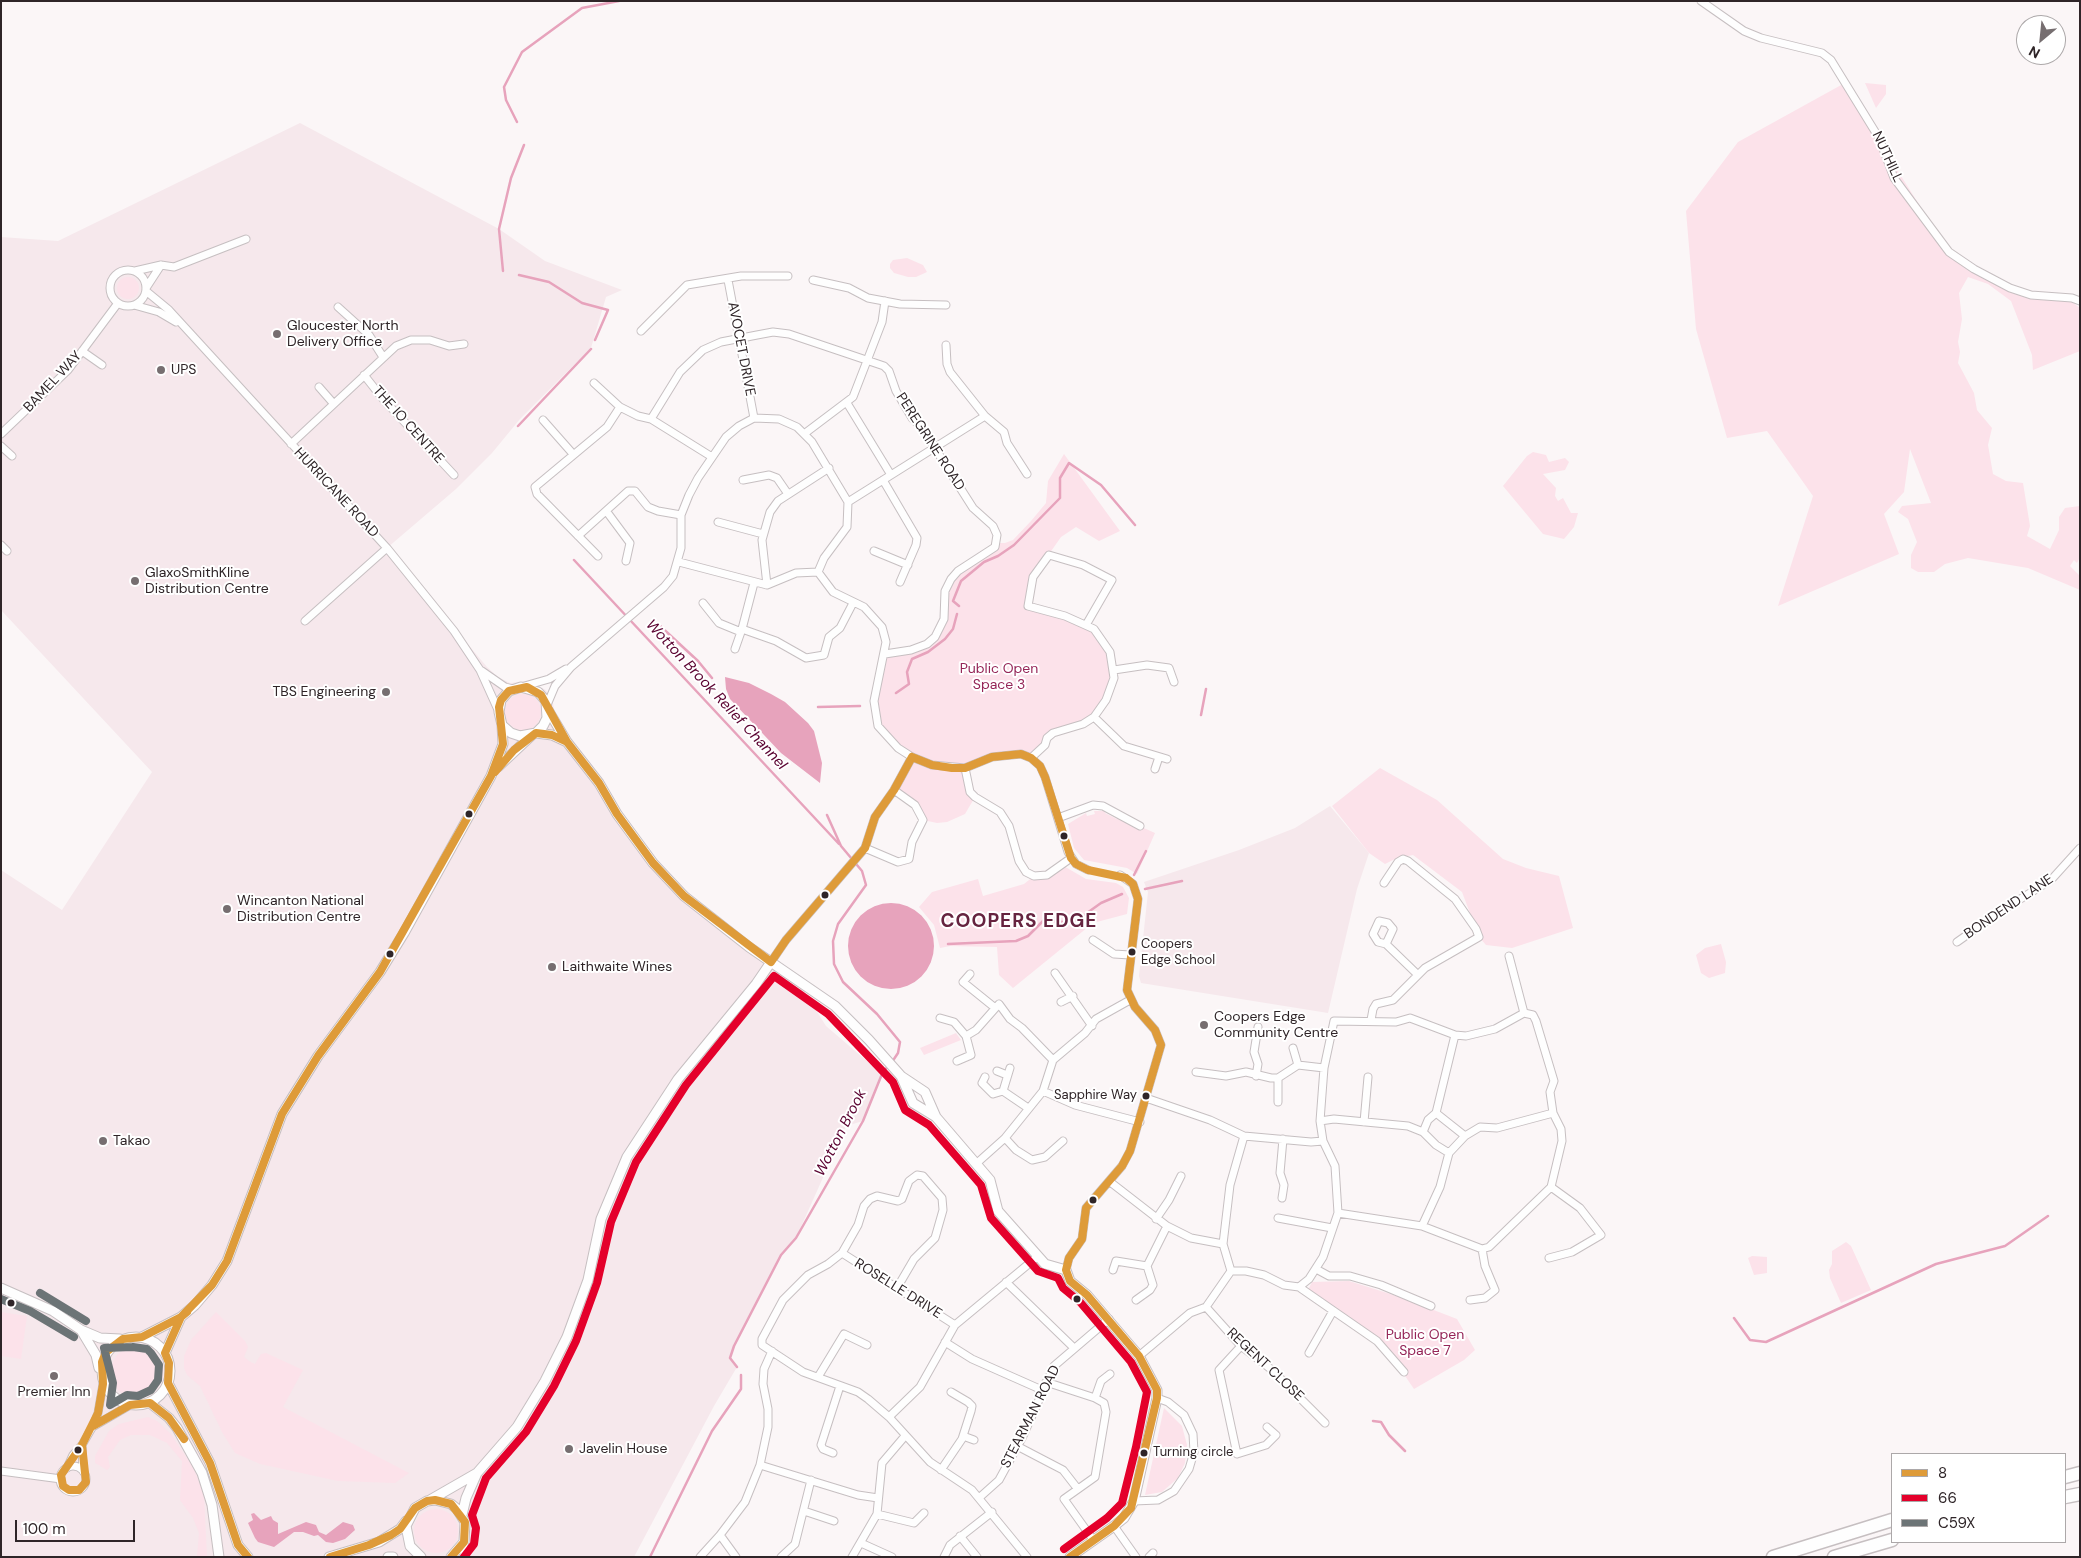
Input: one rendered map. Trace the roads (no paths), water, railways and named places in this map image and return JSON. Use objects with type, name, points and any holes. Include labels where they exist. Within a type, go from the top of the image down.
[{"type":"highway","points":[[2066,1477],[2080,1473]]},
{"type":"highway","points":[[2066,1497],[2080,1494]]},
{"type":"highway","points":[[1773,1557],[1891,1520]]},
{"type":"highway","points":[[1834,1557],[1891,1540]]},
{"type":"street","name":"NUTHILL","points":[[1701,1],[1744,31],[1761,38],[1822,53],[1831,60],[1879,138],[1894,178],[1949,252],[1974,269],[2010,288],[2031,295],[2072,298],[2080,301]]},
{"type":"street","points":[[161,265],[146,289],[142,300],[134,305],[126,306],[118,303],[110,290],[114,276],[124,270],[135,271],[161,265],[174,267],[246,239]]},
{"type":"street","points":[[135,271],[143,278],[146,289]]},
{"type":"street","points":[[642,331],[687,285],[728,280],[741,276],[788,276]]},
{"type":"street","name":"AVOCET DRIVE","points":[[728,280],[754,418]]},
{"type":"street","points":[[813,280],[849,288],[868,298],[900,304],[946,305]]},
{"type":"street","name":"HURRICANE ROAD","points":[[142,1337],[181,1317],[212,1285],[227,1261],[282,1114],[318,1056],[380,972],[404,933],[491,776],[502,752],[502,725],[499,712],[480,670],[454,631],[386,548],[155,296],[146,289]]},
{"type":"street","points":[[804,434],[853,397],[882,322],[885,301]]},
{"type":"street","name":"BAMEL WAY","points":[[1,434],[68,370],[118,303]]},
{"type":"street","name":"HURRICANE ROAD","points":[[134,305],[159,312],[181,325]]},
{"type":"street","points":[[338,307],[369,336],[383,357]]},
{"type":"street","name":"PEREGRINE ROAD","points":[[651,419],[680,372],[693,358],[721,342],[773,332],[789,334],[884,366],[889,371],[893,385],[912,418],[922,428],[936,448],[973,508],[993,526],[998,535],[997,543],[991,550],[958,571],[951,578],[945,591],[944,619],[935,637],[927,644],[911,650],[885,654]]},
{"type":"street","points":[[290,444],[396,346],[411,340],[430,340],[449,346],[464,344]]},
{"type":"street","points":[[946,345],[947,364],[950,372],[985,416],[1004,432],[1007,443],[1027,474]]},
{"type":"street","points":[[82,351],[102,365]]},
{"type":"street","name":"THE IO CENTRE","points":[[364,375],[454,475]]},
{"type":"street","points":[[594,384],[620,407],[638,416],[651,419],[712,457]]},
{"type":"street","points":[[319,387],[333,403]]},
{"type":"street","points":[[847,402],[891,475]]},
{"type":"street","points":[[598,556],[537,494],[535,487],[607,427],[620,407]]},
{"type":"street","points":[[848,502],[985,416]]},
{"type":"street","points":[[818,572],[824,558],[847,527],[848,502],[829,468],[797,427],[779,419],[754,418],[739,426],[726,437],[698,478],[682,516],[683,532],[678,562],[673,576],[664,587],[571,667],[555,686],[547,707],[567,742],[599,784],[617,814],[659,869],[684,896],[749,948],[835,1006],[899,1074],[913,1103],[936,1118],[977,1163],[990,1180],[998,1211],[1037,1257],[1052,1267],[1066,1270]]},
{"type":"street","points":[[544,420],[573,454]]},
{"type":"street","points":[[1,446],[12,456]]},
{"type":"street","points":[[767,585],[762,540],[770,512],[778,501],[829,468]]},
{"type":"street","points":[[743,480],[769,475],[777,478],[788,494]]},
{"type":"street","points":[[883,480],[917,538],[900,582]]},
{"type":"street","points":[[578,536],[607,512],[628,491],[635,491],[648,506],[658,511],[682,516]]},
{"type":"street","points":[[607,512],[630,543],[626,561]]},
{"type":"street","points":[[718,522],[763,534]]},
{"type":"street","points":[[1,545],[7,551]]},
{"type":"street","points":[[304,621],[386,548]]},
{"type":"street","points":[[874,551],[908,565]]},
{"type":"street","points":[[1031,758],[1045,745],[1047,738],[1053,732],[1083,724],[1094,717],[1106,700],[1112,687],[1114,670],[1110,652],[1094,629],[1065,616],[1028,606],[1033,577],[1049,555],[1083,565],[1112,580],[1086,625]]},
{"type":"street","points":[[678,562],[767,585],[796,573],[818,572]]},
{"type":"street","points":[[818,572],[832,592],[864,607],[882,627],[886,642],[885,654],[874,701],[874,714],[878,726],[898,748],[912,757],[932,765],[965,768],[992,757],[1021,754],[1031,758],[1040,766],[1045,777],[1071,858],[1076,864],[1088,870]]},
{"type":"street","points":[[735,649],[754,583]]},
{"type":"street","points":[[703,603],[719,623],[776,641],[806,658],[824,655],[829,637],[840,628],[853,602]]},
{"type":"street","points":[[1114,670],[1147,665],[1169,668],[1174,682]]},
{"type":"street","points":[[499,712],[504,697],[517,688],[549,678],[571,667]]},
{"type":"street","name":"HURRICANE ROAD","points":[[480,670],[505,687],[538,692],[547,707],[546,721],[534,734],[514,750],[491,776]]},
{"type":"street","points":[[1094,717],[1124,746],[1167,759]]},
{"type":"street","points":[[502,725],[516,735],[552,735],[567,742]]},
{"type":"street","points":[[329,1557],[369,1545],[400,1530],[411,1513],[427,1501],[477,1472],[517,1427],[545,1381],[567,1337],[588,1280],[601,1219],[628,1156],[678,1079],[721,1029],[772,962],[786,940],[863,851],[874,817],[894,790],[912,757]]},
{"type":"street","points":[[1155,770],[1159,757]]},
{"type":"street","points":[[965,768],[970,792],[975,797],[995,808],[1009,826],[1012,843],[1017,851],[1021,867],[1026,872],[1034,876],[1047,875],[1071,858]]},
{"type":"street","points":[[863,851],[898,862],[904,862],[909,859],[912,842],[923,820],[915,805],[894,790]]},
{"type":"street","points":[[1058,818],[1093,805],[1103,806],[1140,826]]},
{"type":"street","name":"BONDEND LANE","points":[[1957,942],[2001,911],[2051,880],[2080,848]]},
{"type":"street","points":[[1371,1020],[1376,1004],[1393,1000],[1417,974],[1442,957],[1473,942],[1479,937],[1476,929],[1455,899],[1408,861],[1403,859],[1398,862],[1384,883]]},
{"type":"street","points":[[1070,1557],[1124,1518],[1134,1501],[1157,1398],[1157,1390],[1139,1356],[1088,1295],[1070,1281],[1066,1270],[1069,1258],[1082,1240],[1086,1208],[1122,1166],[1130,1151],[1159,1052],[1160,1040],[1155,1030],[1130,1000],[1127,985],[1138,898],[1133,884],[1120,875]]},
{"type":"street","points":[[1093,940],[1114,954],[1130,955]]},
{"type":"street","points":[[1386,944],[1417,974]]},
{"type":"street","points":[[1508,956],[1524,1013]]},
{"type":"street","points":[[1055,973],[1073,996],[1092,1026]]},
{"type":"street","points":[[970,974],[963,982],[994,1007]]},
{"type":"street","points":[[1061,1002],[1073,996]]},
{"type":"street","points":[[977,1163],[1005,1138],[1043,1091],[1053,1060],[1092,1026],[1096,1019],[1130,1000]]},
{"type":"street","points":[[966,1036],[976,1030],[994,1007],[999,1004],[1010,1020],[1022,1028],[1053,1060]]},
{"type":"street","points":[[1299,1288],[1305,1284],[1323,1257],[1338,1213],[1335,1166],[1323,1141],[1320,1121],[1324,1068],[1334,1021],[1364,1023],[1371,1020],[1396,1022],[1410,1018],[1455,1035],[1466,1036],[1484,1032],[1524,1013],[1534,1017],[1554,1081],[1550,1092],[1553,1113],[1561,1129],[1562,1141],[1552,1187],[1489,1247],[1482,1250],[1422,1226],[1338,1213]]},
{"type":"street","points":[[940,1018],[954,1022],[966,1036],[972,1055],[957,1061]]},
{"type":"street","points":[[1256,1076],[1258,1064],[1254,1052],[1258,1026]]},
{"type":"street","points":[[1424,1132],[1428,1120],[1436,1114],[1455,1035]]},
{"type":"street","points":[[1293,1048],[1298,1065]]},
{"type":"street","points":[[1196,1072],[1226,1076],[1246,1072],[1256,1076],[1278,1078],[1298,1065],[1324,1068]]},
{"type":"street","points":[[997,1071],[1008,1072],[1003,1091]]},
{"type":"street","points":[[899,1074],[925,1092],[936,1118]]},
{"type":"street","points":[[985,1077],[982,1083],[994,1094],[1003,1091]]},
{"type":"street","points":[[1364,1122],[1368,1077]]},
{"type":"street","points":[[1278,1078],[1278,1102]]},
{"type":"street","points":[[1003,1091],[1028,1108]]},
{"type":"street","points":[[1043,1091],[1075,1105],[1140,1122]]},
{"type":"street","points":[[1146,1098],[1210,1120],[1244,1136],[1311,1142],[1323,1141]]},
{"type":"street","points":[[1422,1226],[1440,1187],[1449,1153],[1466,1136],[1480,1127],[1497,1128],[1553,1113]]},
{"type":"street","points":[[1436,1114],[1466,1136]]},
{"type":"street","points":[[1320,1121],[1334,1119],[1408,1126],[1424,1132],[1449,1153]]},
{"type":"street","points":[[1231,1272],[1223,1244],[1230,1185],[1244,1136]]},
{"type":"street","points":[[1005,1138],[1016,1150],[1032,1160],[1045,1157],[1063,1141]]},
{"type":"street","points":[[1282,1198],[1284,1185],[1280,1172],[1283,1139]]},
{"type":"street","points":[[897,1288],[914,1259],[935,1238],[944,1203],[923,1176],[917,1175],[909,1180],[902,1199],[898,1201],[880,1197],[870,1200],[864,1206],[858,1225],[842,1253],[828,1264],[808,1275],[783,1300],[762,1339],[762,1345],[803,1372],[868,1399],[889,1417],[930,1462],[980,1497],[1027,1557]]},
{"type":"street","points":[[1156,1219],[1169,1200],[1180,1176]]},
{"type":"street","points":[[1109,1181],[1167,1226],[1191,1238],[1223,1244]]},
{"type":"street","points":[[1548,1258],[1572,1252],[1601,1235],[1580,1208],[1552,1187]]},
{"type":"street","points":[[1278,1218],[1332,1228]]},
{"type":"street","points":[[1136,1300],[1150,1290],[1153,1284],[1147,1266],[1167,1226]]},
{"type":"street","points":[[1470,1300],[1485,1298],[1494,1290],[1485,1266],[1482,1250]]},
{"type":"street","name":"ROSELLE DRIVE","points":[[842,1253],[955,1325]]},
{"type":"street","points":[[889,1417],[920,1387],[955,1325],[1037,1257]]},
{"type":"street","points":[[1113,1270],[1114,1258],[1147,1266]]},
{"type":"street","points":[[1316,1269],[1329,1276],[1350,1276],[1381,1285],[1431,1306]]},
{"type":"street","points":[[1231,1272],[1246,1271],[1264,1275],[1284,1285],[1299,1288],[1377,1341],[1404,1372]]},
{"type":"street","points":[[1139,1356],[1190,1313],[1206,1307],[1231,1272]]},
{"type":"street","points":[[1006,1282],[1074,1348]]},
{"type":"street","points":[[1,1288],[53,1311],[81,1330],[100,1338],[123,1339],[142,1337],[159,1346],[165,1353],[170,1368],[168,1383],[164,1391],[150,1403],[130,1406],[94,1426]]},
{"type":"street","name":"REGENT CLOSE","points":[[1206,1307],[1241,1346],[1272,1370],[1325,1423]]},
{"type":"street","points":[[1309,1353],[1333,1311]]},
{"type":"street","name":"HURRICANE ROAD","points":[[165,1353],[181,1317]]},
{"type":"street","name":"STEARMAN ROAD","points":[[980,1497],[999,1480],[1054,1366],[1108,1319]]},
{"type":"street","points":[[61,1479],[73,1455],[94,1426],[103,1384],[96,1355],[81,1330]]},
{"type":"street","points":[[818,1377],[844,1334],[867,1345]]},
{"type":"street","points":[[101,1373],[102,1362],[106,1352],[123,1339]]},
{"type":"street","points":[[945,1342],[972,1359],[1042,1390]]},
{"type":"street","points":[[1241,1346],[1219,1370],[1237,1454],[1266,1445],[1276,1436],[1267,1427]]},
{"type":"street","points":[[700,1557],[720,1535],[745,1502],[760,1465],[768,1427],[768,1409],[762,1384],[764,1369],[772,1351]]},
{"type":"street","points":[[1095,1398],[1101,1381],[1110,1374]]},
{"type":"street","points":[[1046,1382],[1095,1398],[1104,1403],[1106,1412],[1095,1476],[1064,1499],[1094,1541]]},
{"type":"street","points":[[168,1383],[210,1463],[238,1545],[248,1557]]},
{"type":"street","points":[[103,1384],[119,1402],[130,1406]]},
{"type":"street","points":[[833,1452],[823,1449],[821,1445],[840,1386]]},
{"type":"street","points":[[941,1470],[963,1436],[972,1406],[951,1392]]},
{"type":"street","points":[[1134,1501],[1158,1500],[1174,1491],[1189,1469],[1194,1452],[1192,1429],[1184,1415],[1168,1402],[1157,1398]]},
{"type":"street","points":[[150,1403],[173,1423],[190,1448],[202,1473],[212,1505],[219,1557]]},
{"type":"street","points":[[852,1557],[877,1514],[882,1463],[905,1436]]},
{"type":"street","points":[[963,1436],[974,1440]]},
{"type":"street","points":[[61,1479],[65,1488],[76,1491],[82,1488],[86,1482],[82,1445]]},
{"type":"street","points":[[1017,1446],[1063,1470],[1077,1488]]},
{"type":"street","points":[[760,1465],[858,1495],[878,1498]]},
{"type":"street","points":[[67,1468],[78,1467],[84,1471]]},
{"type":"street","points":[[1,1471],[61,1479]]},
{"type":"street","points":[[462,1515],[466,1498],[477,1472]]},
{"type":"street","points":[[781,1557],[795,1544],[811,1480]]},
{"type":"street","points":[[427,1501],[443,1501],[457,1509],[462,1515],[466,1528],[464,1557]]},
{"type":"street","points":[[804,1511],[834,1520]]},
{"type":"street","points":[[944,1557],[950,1544],[992,1512]]},
{"type":"street","points":[[411,1513],[406,1526],[407,1540],[414,1552],[421,1557]]},
{"type":"street","points":[[877,1514],[914,1523],[924,1513]]},
{"type":"street","points":[[1114,1526],[1136,1557]]},
{"type":"street","points":[[720,1535],[736,1557]]},
{"type":"street","points":[[960,1536],[976,1557]]},
{"type":"street","points":[[451,1557],[464,1542]]},
{"type":"street","points":[[861,1543],[892,1557]]},
{"type":"street","points":[[388,1557],[393,1557]]},
{"type":"waterway","points":[[517,122],[506,100],[504,87],[522,52],[582,8],[619,1]]},
{"type":"waterway","points":[[503,271],[499,229],[511,178],[524,145]]},
{"type":"waterway","points":[[519,275],[549,282],[582,303],[608,310],[595,340]]},
{"type":"waterway","points":[[518,426],[591,349]]},
{"type":"waterway","points":[[959,606],[953,601],[961,581],[984,562],[998,556],[1014,545],[1060,498],[1060,478],[1069,463],[1101,485],[1135,525]]},
{"type":"waterway","name":"Wotton Brook Relief Channel","points":[[574,560],[839,844]]},
{"type":"waterway","points":[[896,693],[909,684],[907,672],[912,659],[928,652],[945,639],[953,629],[957,614]]},
{"type":"waterway","name":"Wotton Brook","points":[[658,624],[698,661],[712,678]]},
{"type":"waterway","points":[[1201,715],[1206,689]]},
{"type":"waterway","points":[[818,707],[860,706]]},
{"type":"waterway","name":"Wotton Brook","points":[[827,815],[841,846],[862,871],[866,885],[838,924],[833,941],[834,964],[843,982],[877,1014],[900,1042],[898,1053],[892,1062]]},
{"type":"waterway","points":[[1134,875],[1146,851]]},
{"type":"waterway","points":[[1145,889],[1182,881]]},
{"type":"waterway","points":[[948,944],[1016,941],[1028,936],[1044,920],[1073,923],[1101,903],[1122,894]]},
{"type":"waterway","name":"Wotton Brook","points":[[737,1367],[730,1358],[734,1346],[781,1255],[796,1238],[863,1121],[882,1074],[888,1066]]},
{"type":"waterway","points":[[1734,1318],[1750,1340],[1766,1342],[1936,1264],[2005,1246],[2048,1216]]},
{"type":"waterway","name":"Wotton Brook","points":[[650,1557],[712,1431],[741,1389],[741,1375]]},
{"type":"waterway","points":[[1373,1421],[1381,1422],[1389,1435],[1405,1451]]},
{"type":"place","name":"Gloucester North Delivery Office","points":[[277,334]]},
{"type":"place","name":"UPS","points":[[161,370]]},
{"type":"place","name":"GlaxoSmithKline Distribution Centre","points":[[135,581]]},
{"type":"place","name":"TBS Engineering","points":[[386,692]]},
{"type":"place","name":"Wincanton National Distribution Centre","points":[[227,909]]},
{"type":"place","name":"Coopers Edge School","points":[[1132,952]]},
{"type":"place","name":"Laithwaite Wines","points":[[552,967]]},
{"type":"place","name":"Coopers Edge Community Centre","points":[[1204,1025]]},
{"type":"place","name":"Sapphire Way","points":[[1146,1096]]},
{"type":"place","name":"Takao","points":[[103,1141]]},
{"type":"place","name":"Premier Inn","points":[[54,1376]]},
{"type":"place","name":"Javelin House","points":[[569,1449]]},
{"type":"place","name":"Turning circle","points":[[1144,1453]]},
{"type":"district","name":"COOPERS EDGE","points":[[1019,922]]},
{"type":"park label","name":"Public Open Space 3","points":[[999,678]]},
{"type":"park label","name":"Public Open Space 7","points":[[1425,1344]]}]
